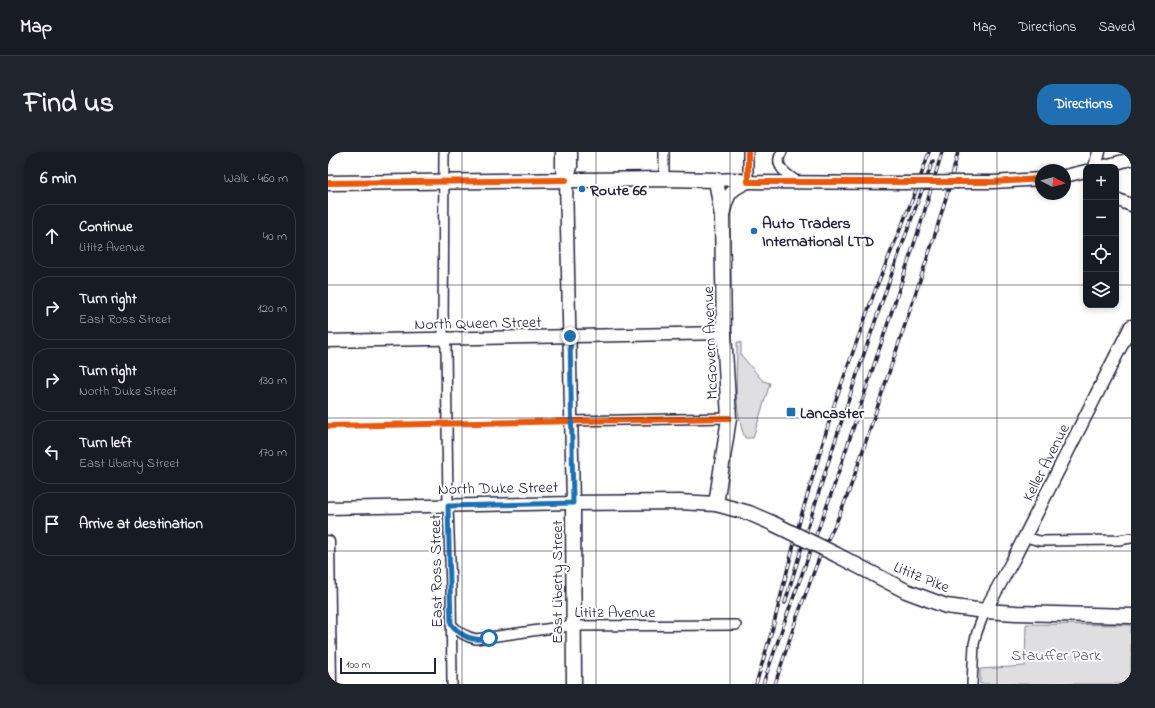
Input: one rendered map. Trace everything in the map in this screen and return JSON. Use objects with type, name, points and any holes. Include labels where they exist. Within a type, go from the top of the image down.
[{"type":"highway","points":[[328,183],[664,179],[716,180]]},
{"type":"highway","name":"McGovern Avenue","points":[[716,180],[722,216],[724,333],[729,418],[716,504]]},
{"type":"highway","name":"North Duke Street","points":[[573,503],[679,502],[716,504]]},
{"type":"highway","name":"East Liberty Street","points":[[573,503],[574,684]]},
{"type":"highway","name":"Lititz Pike","points":[[716,504],[750,512],[906,591],[946,606],[1016,613],[1131,616]]},
{"type":"main road","points":[[562,152],[562,167],[566,180]]},
{"type":"main road","points":[[566,180],[571,167],[571,152]]},
{"type":"main road","points":[[1096,164],[1099,152]]},
{"type":"main road","points":[[1112,164],[1131,159]]},
{"type":"main road","points":[[1071,175],[1083,172]]},
{"type":"main road","points":[[716,180],[736,179],[748,182],[904,183],[993,182],[1035,179]]},
{"type":"main road","name":"East Liberty Street","points":[[566,180],[573,503]]},
{"type":"main road","points":[[722,216],[727,198],[731,192],[748,182]]},
{"type":"main road","points":[[1118,200],[1131,205]]},
{"type":"main road","name":"Keller Avenue","points":[[985,611],[1025,537],[1131,326]]},
{"type":"main road","name":"North Queen Street","points":[[328,341],[724,333]]},
{"type":"main road","name":"North Duke Street","points":[[328,508],[573,503]]},
{"type":"main road","points":[[328,542],[330,684]]},
{"type":"street","name":"East Ross Street","points":[[444,152],[443,339],[446,347],[452,684]]},
{"type":"street","points":[[664,152],[664,179]]},
{"type":"street","points":[[748,152],[748,182]]},
{"type":"street","points":[[782,152],[779,162],[782,170],[798,182]]},
{"type":"street","points":[[571,420],[729,418]]},
{"type":"street","points":[[1025,537],[1040,541],[1120,540],[1131,538]]},
{"type":"street","points":[[972,684],[974,644],[985,611]]},
{"type":"street","name":"Lititz Avenue","points":[[451,624],[458,631],[476,639],[573,626],[736,625]]},
{"type":"green space","points":[[737,342],[741,342],[741,355],[763,381],[770,383],[753,438],[745,438],[741,427],[737,403]]},
{"type":"green space","name":"Stauffer Park","points":[[1026,624],[1131,625],[1131,684],[980,684],[980,669],[1025,666]]},
{"type":"railway","points":[[756,684],[773,627],[800,520],[835,402],[876,288],[915,193],[929,152]]},
{"type":"railway","points":[[763,684],[833,489],[921,223],[942,152]]},
{"type":"railway","points":[[775,684],[797,617],[821,553],[836,523],[857,468],[933,241],[958,152]]},
{"type":"railway","points":[[785,603],[855,381],[933,161]]},
{"type":"cycle path","points":[[748,152],[748,182],[993,182],[1035,179]]},
{"type":"cycle path","points":[[328,183],[566,180]]},
{"type":"cycle path","points":[[328,426],[729,418]]},
{"type":"place","name":"Route 66","points":[[582,189]]},
{"type":"place","name":"Auto Traders International LTD","points":[[754,231]]},
{"type":"place","name":"Lancaster","points":[[791,412]]},
{"type":"route","points":[[489,638],[473,639],[458,631],[451,624],[448,506],[573,503],[570,336]]}]
